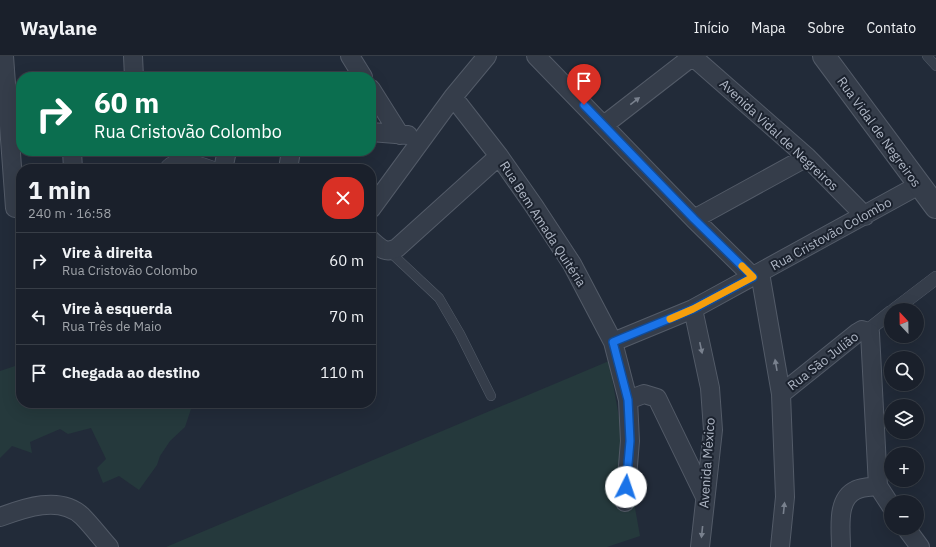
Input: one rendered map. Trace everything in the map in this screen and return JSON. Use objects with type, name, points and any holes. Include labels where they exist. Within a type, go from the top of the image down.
[{"type":"street","points":[[4,56],[9,82],[15,208]]},
{"type":"street","points":[[0,57],[9,56]]},
{"type":"street","points":[[133,56],[134,72]]},
{"type":"street","points":[[350,56],[360,72]]},
{"type":"street","points":[[376,202],[424,134],[487,56]]},
{"type":"street","points":[[536,56],[694,219],[757,275],[781,394],[785,497],[780,547]]},
{"type":"street","points":[[604,125],[692,56]]},
{"type":"street","name":"Avenida Vidal de Negreiros","points":[[692,56],[807,157],[865,216]]},
{"type":"street","name":"Rua Vidal de Negreiros","points":[[824,56],[936,207]]},
{"type":"street","points":[[376,97],[400,135]]},
{"type":"street","name":"Rua Bem Amada Quitéria","points":[[453,97],[499,156],[572,264],[613,342],[628,400],[630,441],[625,502]]},
{"type":"street","points":[[376,133],[400,135],[424,134]]},
{"type":"street","points":[[376,245],[382,250],[390,252],[398,248],[499,156]]},
{"type":"street","points":[[694,219],[807,157]]},
{"type":"street","name":"Rua Cristovão Colombo","points":[[613,342],[693,309],[865,216],[919,185]]},
{"type":"street","points":[[903,303],[936,278]]},
{"type":"street","name":"Avenida México","points":[[693,309],[710,388],[712,423],[700,547]]},
{"type":"street","points":[[884,318],[867,331],[871,338],[878,486],[884,495]]},
{"type":"street","name":"Rua São Julião","points":[[781,394],[862,330],[867,331]]},
{"type":"street","points":[[628,400],[644,394],[657,398],[705,498]]},
{"type":"street","points":[[841,547],[841,517],[844,504],[848,497],[856,490],[878,486]]},
{"type":"street","points":[[0,518],[18,510],[43,505],[63,506],[81,515],[108,547]]},
{"type":"lane","points":[[927,56],[936,66]]},
{"type":"lane","points":[[167,164],[170,161],[182,158],[204,164]]},
{"type":"lane","points":[[390,252],[439,298],[460,334],[491,396]]},
{"type":"green space","points":[[609,361],[640,536],[607,547],[166,547]]},
{"type":"green space","points":[[16,366],[16,408],[191,408],[185,427],[170,441],[160,456],[157,465],[139,490],[119,476],[103,483],[97,468],[106,459],[91,428],[68,434],[60,429],[30,442],[32,453],[12,446],[0,458],[0,371]]},
{"type":"slow traffic","points":[[670,319],[693,309],[753,277],[742,266]]},
{"type":"route","points":[[584,105],[694,219],[753,277],[693,309],[613,342],[628,400],[630,441],[626,487]]}]
